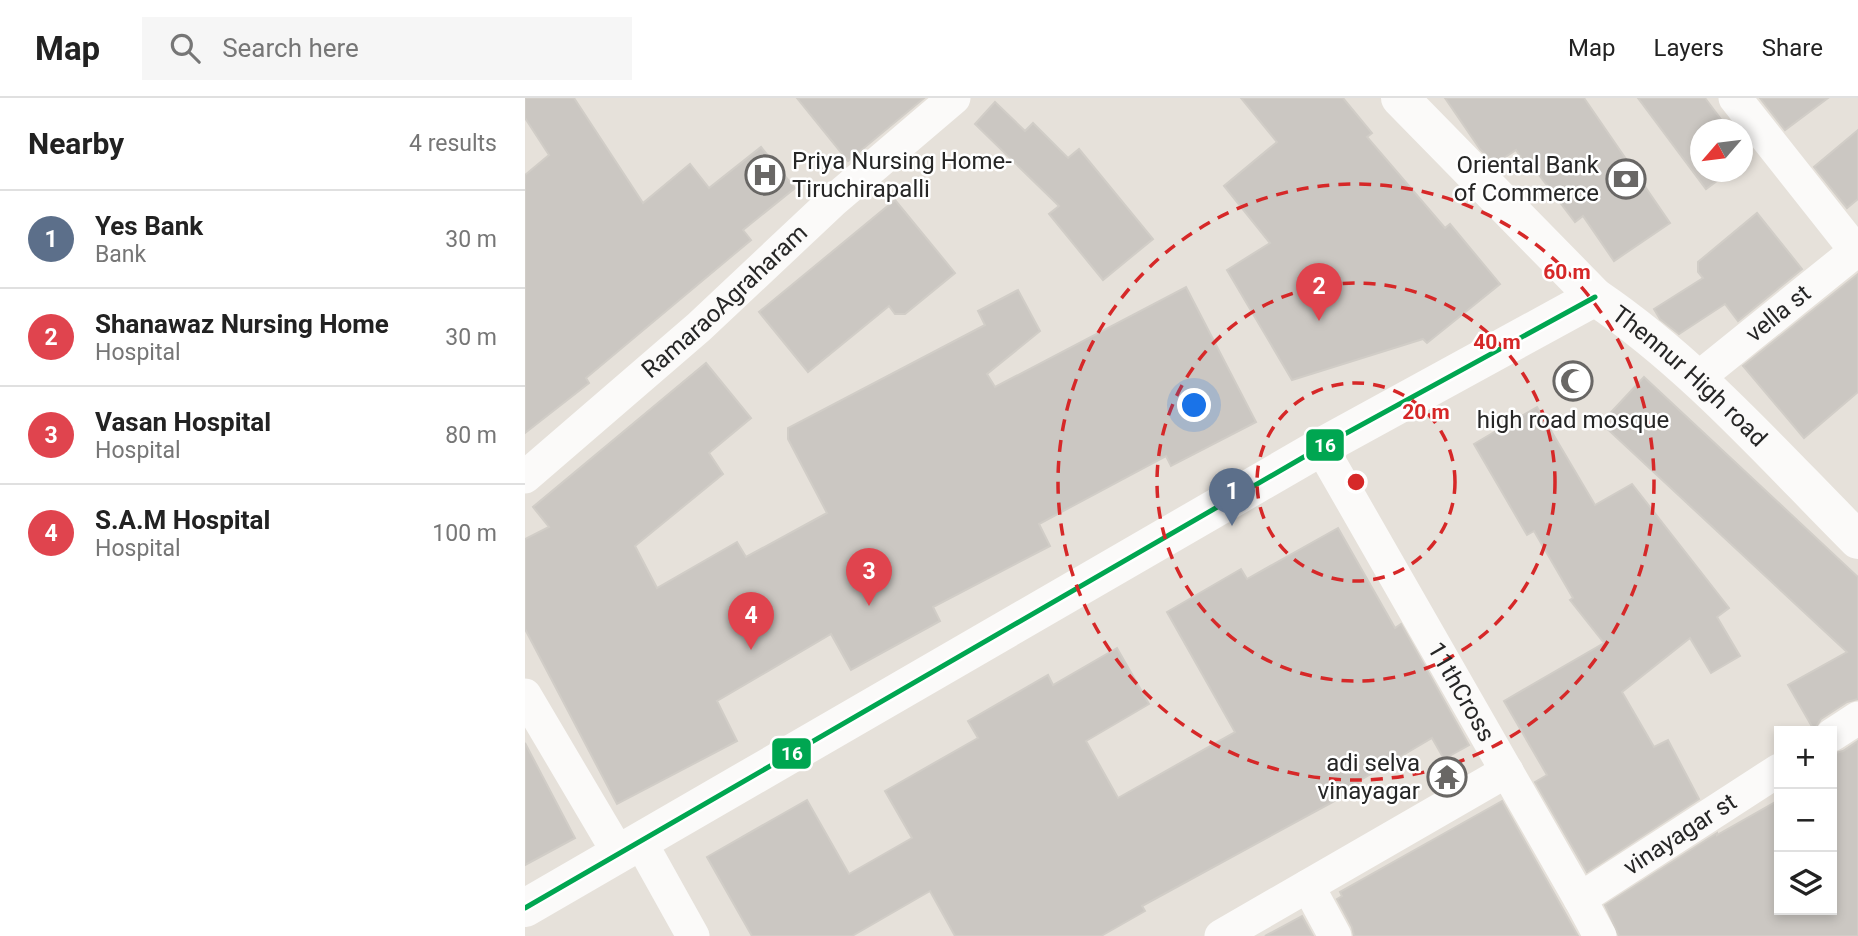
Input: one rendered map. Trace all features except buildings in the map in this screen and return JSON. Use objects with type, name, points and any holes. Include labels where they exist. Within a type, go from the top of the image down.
[{"type":"street","name":"RamaraoAgraharam","points":[[525,477],[699,327],[833,201],[954,98]]},
{"type":"street","name":"Thennur High road","points":[[1400,98],[1595,297],[1625,317],[1699,378],[1858,540]]},
{"type":"street","points":[[1735,98],[1857,250]]},
{"type":"street","name":"vella st","points":[[1699,378],[1857,250]]},
{"type":"street","points":[[525,908],[1321,447],[1595,297]]},
{"type":"street","name":"11thCross","points":[[1321,447],[1599,936]]},
{"type":"street","points":[[525,695],[693,936]]},
{"type":"street","points":[[1837,732],[1858,718]]},
{"type":"street","points":[[1221,936],[1507,771]]},
{"type":"street","name":"vinayagar st","points":[[1580,899],[1774,773]]},
{"type":"street","points":[[1308,887],[1335,936]]},
{"type":"transit line","name":"16","points":[[525,908],[1321,447],[1595,297]]},
{"type":"place","name":"Priya Nursing Home- Tiruchirapalli","points":[[765,175]]},
{"type":"place","name":"Oriental Bank of Commerce","points":[[1626,179]]},
{"type":"place","name":"Shanawaz Nursing Home","points":[[1319,321]]},
{"type":"place","name":"high road mosque","points":[[1573,381]]},
{"type":"place","name":"Yes Bank","points":[[1232,526]]},
{"type":"place","name":"Vasan Hospital","points":[[869,606]]},
{"type":"place","name":"S.A.M Hospital","points":[[751,650]]},
{"type":"place","name":"adi selva vinayagar","points":[[1447,777]]}]
